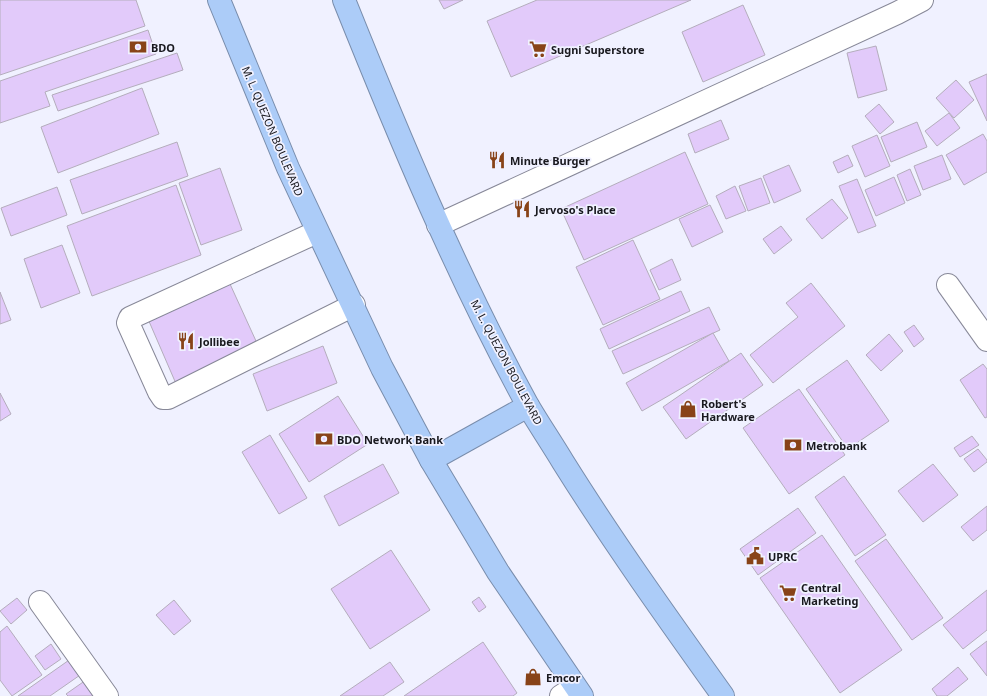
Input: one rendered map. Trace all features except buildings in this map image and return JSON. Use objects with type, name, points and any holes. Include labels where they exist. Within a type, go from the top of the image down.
[{"type":"highway","name":"M. L. QUEZON BOULEVARD","points":[[219,0],[288,168],[317,232],[354,305],[382,368],[431,460],[572,693]]},
{"type":"highway","name":"M. L. QUEZON BOULEVARD","points":[[344,0],[392,121],[438,225],[482,317],[528,406],[595,513],[723,696]]},
{"type":"highway","points":[[431,460],[528,406]]},
{"type":"street","points":[[438,225],[897,13],[922,0]]},
{"type":"street","points":[[317,232],[130,318],[128,323],[159,392],[163,398],[168,398],[354,305]]},
{"type":"street","points":[[948,285],[987,340]]},
{"type":"street","points":[[40,602],[107,696]]},
{"type":"place","name":"BDO","points":[[138,47]]},
{"type":"place","name":"Sugni Superstore","points":[[538,49]]},
{"type":"place","name":"Minute Burger","points":[[497,160]]},
{"type":"place","name":"Jervoso's Place","points":[[522,209]]},
{"type":"place","name":"Jollibee","points":[[186,341]]},
{"type":"place","name":"Robert's Hardware","points":[[688,409]]},
{"type":"place","name":"BDO Network Bank","points":[[324,439]]},
{"type":"place","name":"Metrobank","points":[[793,445]]},
{"type":"place","name":"UPRC","points":[[755,556]]},
{"type":"place","name":"Central Marketing","points":[[788,593]]},
{"type":"place","name":"Emcor","points":[[533,677]]}]
